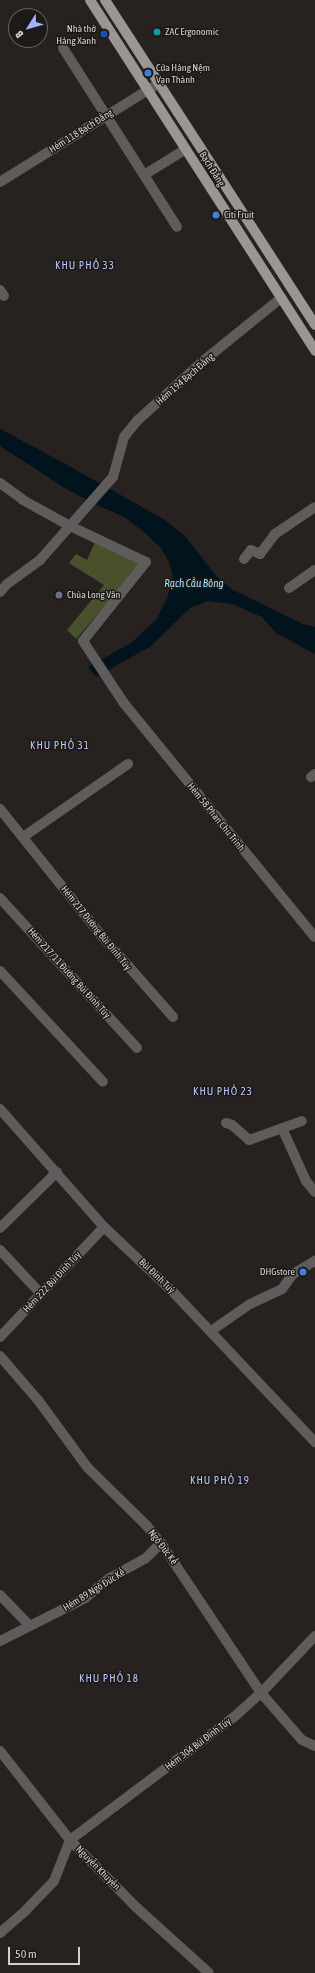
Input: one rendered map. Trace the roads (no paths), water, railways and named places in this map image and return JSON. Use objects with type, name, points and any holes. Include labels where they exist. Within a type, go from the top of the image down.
[{"type":"main road","name":"Bạch Đằng","points":[[90,0],[315,350]]},
{"type":"main road","name":"Bạch Đằng","points":[[105,0],[315,325]]},
{"type":"main road","points":[[281,298],[292,290]]},
{"type":"street","points":[[63,48],[177,227]]},
{"type":"street","name":"Hẻm 118 Bạch Đằng","points":[[2,181],[159,83]]},
{"type":"street","points":[[144,175],[186,149]]},
{"type":"street","name":"Hẻm 194 Bạch Đằng","points":[[70,526],[86,510],[113,477],[124,437],[138,420],[202,362],[281,298]]},
{"type":"street","points":[[0,483],[23,500],[70,526],[40,560],[7,584],[0,592]]},
{"type":"street","points":[[244,559],[251,550],[260,554],[275,534],[315,507]]},
{"type":"street","name":"Hẻm 58 Phan Chu Trinh","points":[[70,526],[146,562],[83,641],[118,695],[315,938]]},
{"type":"street","points":[[289,588],[315,570]]},
{"type":"street","points":[[23,836],[128,764]]},
{"type":"street","name":"Hẻm 217 Đường Bùi Đình Túy","points":[[0,809],[101,935],[172,1017]]},
{"type":"street","name":"Hẻm 217/11 Đường Bùi Đình Túy","points":[[0,898],[137,1048]]},
{"type":"street","points":[[0,971],[103,1082]]},
{"type":"street","name":"Bùi Đình Tuý","points":[[0,1109],[104,1227],[211,1331],[315,1442]]},
{"type":"street","points":[[226,1122],[249,1140],[302,1121]]},
{"type":"street","points":[[282,1128],[306,1180],[315,1192]]},
{"type":"street","points":[[0,1228],[57,1172]]},
{"type":"street","name":"Hẻm 222 Bùi Đình Túy","points":[[0,1337],[104,1227]]},
{"type":"street","points":[[0,1250],[41,1294]]},
{"type":"street","points":[[211,1331],[250,1304],[282,1289],[293,1274],[315,1261]]},
{"type":"street","name":"Ngô Đức Kế","points":[[0,1356],[38,1400],[88,1468],[147,1526],[161,1543],[261,1692],[302,1740],[315,1746]]},
{"type":"street","name":"Hẻm 89 Ngô Đức Kế","points":[[0,1641],[85,1598],[110,1578],[146,1558],[161,1543]]},
{"type":"street","points":[[0,1595],[30,1626]]},
{"type":"street","name":"Hẻm 304 Bùi Đình Túy","points":[[70,1840],[234,1717],[261,1692],[315,1636]]},
{"type":"street","name":"Nguyễn Khuyến","points":[[0,1751],[70,1840],[136,1907],[209,1973]]},
{"type":"street","points":[[0,1933],[26,1910],[54,1881],[70,1840]]},
{"type":"water","name":"Rạch Cầu Bông","points":[[0,429],[165,520],[185,536],[217,577],[233,590],[303,624],[315,627],[315,654],[276,633],[262,617],[232,604],[208,601],[190,608],[151,646],[96,677],[88,667],[131,643],[156,620],[167,598],[173,577],[170,564],[161,548],[145,533],[124,517],[65,488],[0,446]]},
{"type":"place","name":"ZAC Ergonomic","points":[[157,32]]},
{"type":"place","name":"Nhà thờ Hàng Xanh","points":[[104,34]]},
{"type":"place","name":"Cửa Hàng Nệm Vạn Thành","points":[[148,73]]},
{"type":"place","name":"Citi Fruit","points":[[216,215]]},
{"type":"place","name":"Chùa Long Vân","points":[[59,595]]},
{"type":"place","name":"DHGstore","points":[[303,1272]]},
{"type":"district","name":"KHU PHỐ 33","points":[[85,265]]},
{"type":"district","name":"KHU PHỐ 31","points":[[60,745]]},
{"type":"district","name":"KHU PHỐ 23","points":[[223,1091]]},
{"type":"district","name":"KHU PHỐ 19","points":[[220,1480]]},
{"type":"district","name":"KHU PHỐ 18","points":[[109,1678]]}]
